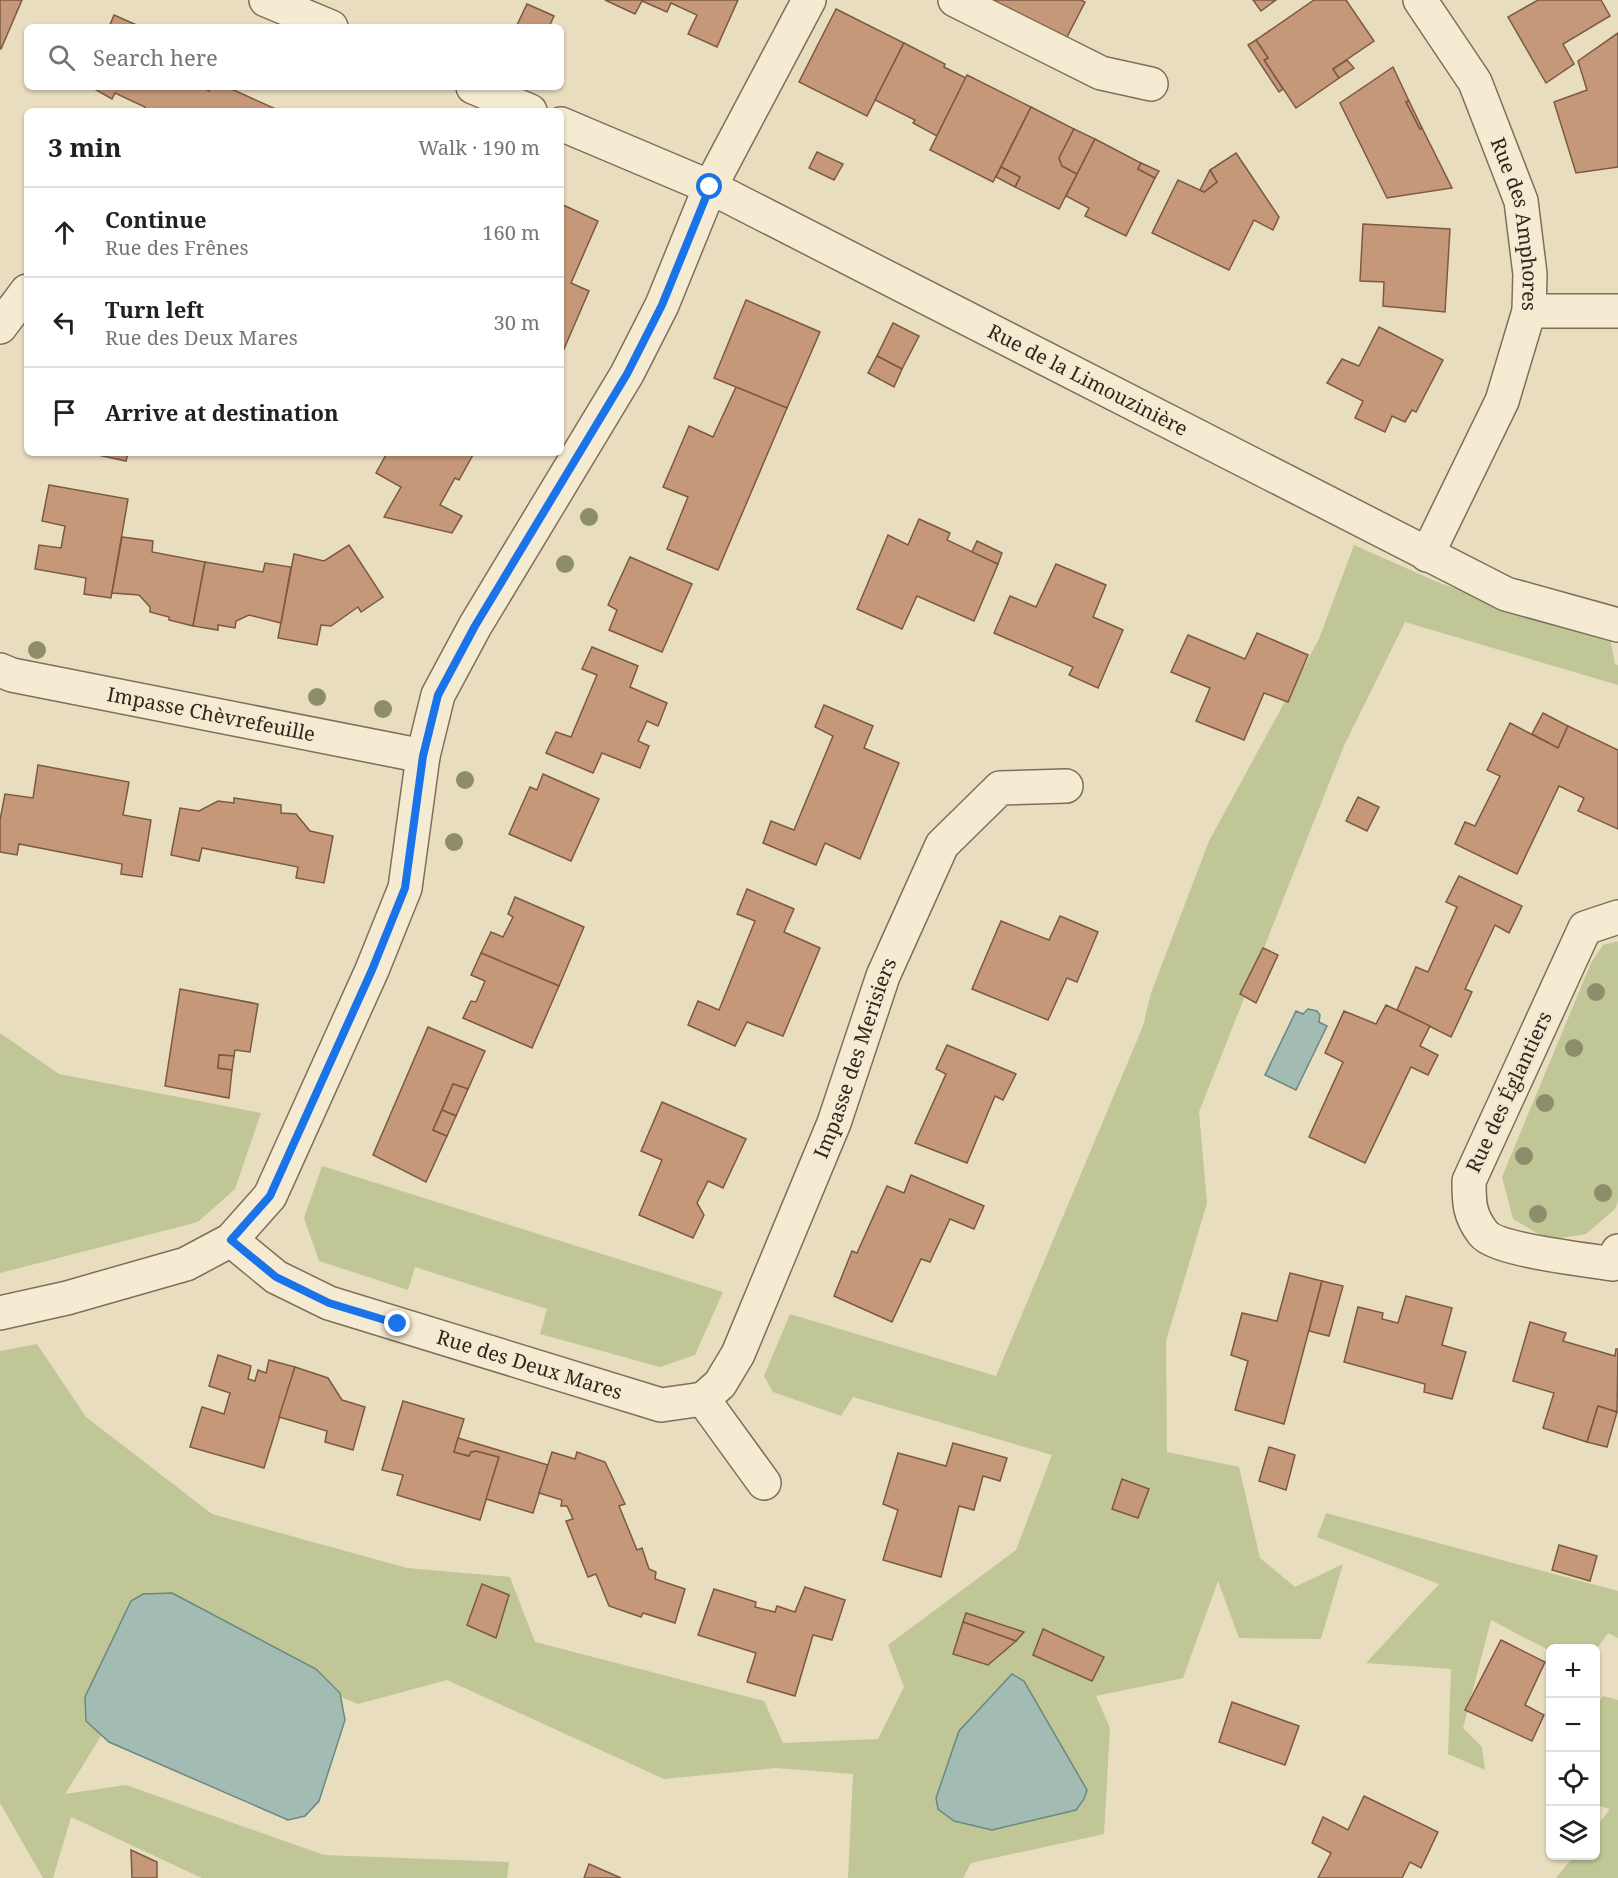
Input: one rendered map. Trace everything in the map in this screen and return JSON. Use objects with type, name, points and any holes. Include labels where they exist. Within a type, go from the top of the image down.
[{"type":"street","points":[[267,0],[324,24]]},
{"type":"street","points":[[0,1312],[67,1298],[186,1264],[231,1240],[270,1196],[385,939],[405,888],[423,756],[438,695],[475,626],[627,374],[662,305],[710,187],[809,0]]},
{"type":"street","points":[[955,0],[1101,73],[1151,84]]},
{"type":"street","name":"Rue des Amphores","points":[[1420,0],[1475,82],[1521,201],[1530,274],[1529,311],[1502,400],[1427,555]]},
{"type":"street","points":[[480,90],[523,108]]},
{"type":"street","name":"Rue de la Limouzinière","points":[[564,125],[710,187],[1506,594],[1618,625]]},
{"type":"street","points":[[0,327],[24,295]]},
{"type":"street","points":[[1529,311],[1618,311]]},
{"type":"street","name":"Impasse Chèvrefeuille","points":[[0,670],[24,677],[423,756]]},
{"type":"street","name":"Impasse des Merisiers","points":[[703,1400],[720,1384],[738,1354],[834,1123],[883,976],[942,845],[1000,788],[1066,786]]},
{"type":"street","name":"Rue des Églantiers","points":[[1616,1260],[1525,1251],[1484,1235],[1469,1208],[1469,1181],[1585,928],[1618,917]]},
{"type":"street","name":"Rue des Deux Mares","points":[[231,1240],[276,1277],[329,1303],[661,1405],[703,1400]]},
{"type":"street","points":[[703,1400],[764,1483]]},
{"type":"green space","points":[[1354,545],[1442,584],[1610,638],[1615,664],[1618,665],[1618,685],[1405,622],[1343,748],[1199,1112],[1207,1203],[1166,1341],[1167,1452],[1239,1467],[1260,1558],[1295,1587],[1343,1564],[1321,1639],[1239,1638],[1218,1581],[1183,1678],[1096,1696],[1110,1728],[1104,1834],[971,1863],[963,1878],[848,1878],[853,1774],[776,1768],[664,1779],[447,1680],[358,1704],[154,1617],[113,1717],[65,1794],[126,1785],[324,1855],[509,1862],[507,1878],[202,1878],[71,1817],[53,1878],[43,1878],[0,1803],[0,1351],[37,1344],[86,1417],[212,1514],[407,1568],[510,1577],[535,1642],[764,1701],[783,1743],[878,1739],[904,1687],[888,1645],[1016,1550],[1052,1455],[853,1397],[841,1416],[773,1392],[764,1376],[790,1314],[996,1376],[1143,1026],[1151,993],[1209,841],[1319,639]]},
{"type":"green space","points":[[1618,941],[1618,1201],[1615,1209],[1586,1234],[1549,1240],[1513,1219],[1502,1177],[1591,963],[1603,945]]},
{"type":"green space","points":[[0,1033],[59,1074],[261,1113],[235,1189],[198,1222],[0,1273]]},
{"type":"green space","points":[[322,1166],[723,1292],[695,1355],[660,1367],[540,1334],[547,1309],[415,1267],[408,1290],[319,1261],[304,1218]]},
{"type":"green space","points":[[1326,1513],[1618,1591],[1618,1638],[1608,1633],[1600,1644],[1546,1644],[1546,1649],[1491,1620],[1463,1728],[1482,1747],[1485,1770],[1448,1754],[1451,1669],[1366,1663],[1439,1584],[1317,1537]]},
{"type":"green space","points":[[1603,1696],[1618,1700],[1618,1878],[1556,1878],[1571,1860],[1600,1860],[1600,1822],[1610,1809],[1600,1806],[1600,1701]]},
{"type":"water","points":[[1308,1009],[1317,1011],[1320,1015],[1319,1022],[1327,1026],[1296,1090],[1265,1075],[1296,1011],[1303,1014]]},
{"type":"water","points":[[172,1593],[316,1669],[340,1693],[345,1720],[319,1801],[305,1816],[288,1820],[109,1742],[86,1721],[85,1697],[131,1601],[143,1594]]},
{"type":"water","points":[[1012,1674],[1024,1681],[1087,1790],[1084,1799],[1076,1810],[992,1830],[954,1821],[938,1809],[936,1798],[959,1731]]},
{"type":"building","points":[[0,0],[22,0],[1,49],[0,48]]},
{"type":"building","points":[[605,0],[738,0],[717,47],[688,34],[697,15],[671,3],[667,12],[642,1],[635,14]]},
{"type":"building","points":[[987,0],[1081,0],[1085,2],[1066,39]]},
{"type":"building","points":[[1253,0],[1276,0],[1261,11]]},
{"type":"building","points":[[1314,0],[1346,0],[1374,41],[1333,69],[1339,78],[1296,108],[1264,60],[1268,58],[1256,40]]},
{"type":"building","points":[[1538,0],[1601,0],[1610,16],[1563,44],[1574,64],[1546,83],[1508,17]]},
{"type":"building","points":[[527,4],[554,16],[550,24],[517,24]]},
{"type":"building","points":[[836,9],[904,43],[867,116],[799,82]]},
{"type":"building","points":[[114,15],[134,24],[110,24]]},
{"type":"building","points":[[1618,33],[1618,167],[1576,173],[1554,102],[1587,90],[1578,61]]},
{"type":"building","points":[[1256,40],[1268,58],[1264,60],[1283,89],[1279,92],[1248,45]]},
{"type":"building","points":[[904,43],[945,64],[944,67],[966,78],[937,136],[913,123],[915,120],[875,100]]},
{"type":"building","points":[[1347,60],[1354,68],[1339,78],[1333,69]]},
{"type":"building","points":[[1393,67],[1409,101],[1406,102],[1420,129],[1422,128],[1452,188],[1387,198],[1340,103]]},
{"type":"building","points":[[967,75],[1031,107],[993,182],[930,150]]},
{"type":"building","points":[[96,90],[234,90],[273,108],[144,108],[115,93],[112,99]]},
{"type":"building","points":[[1409,101],[1422,128],[1420,129],[1406,102]]},
{"type":"building","points":[[1031,107],[1074,129],[1059,158],[1062,166],[1077,174],[1059,209],[1015,187],[1020,177],[1001,167]]},
{"type":"building","points":[[1074,129],[1095,139],[1077,174],[1062,166],[1059,158]]},
{"type":"building","points":[[1095,139],[1141,163],[1138,169],[1155,178],[1126,236],[1085,216],[1089,208],[1066,196]]},
{"type":"building","points":[[817,152],[843,164],[834,180],[809,168]]},
{"type":"building","points":[[1236,153],[1279,217],[1273,230],[1254,220],[1229,270],[1152,233],[1178,180],[1204,192],[1217,182],[1210,170]]},
{"type":"building","points":[[1141,163],[1159,171],[1155,178],[1138,169]]},
{"type":"building","points":[[1001,167],[1020,177],[1015,187],[996,177]]},
{"type":"building","points":[[1210,170],[1217,182],[1204,192],[1200,190]]},
{"type":"building","points":[[564,205],[598,221],[571,283],[589,291],[564,349]]},
{"type":"building","points":[[1363,224],[1450,229],[1445,312],[1383,306],[1384,282],[1360,281]]},
{"type":"building","points":[[746,300],[820,332],[787,408],[714,378]]},
{"type":"building","points":[[893,323],[919,336],[902,369],[877,356]]},
{"type":"building","points":[[1379,327],[1443,360],[1416,412],[1412,410],[1405,422],[1392,416],[1385,432],[1355,418],[1363,401],[1327,383],[1342,359],[1359,366]]},
{"type":"building","points":[[877,356],[902,369],[894,387],[868,373]]},
{"type":"building","points":[[736,387],[787,408],[718,570],[667,549],[688,497],[663,487],[689,426],[713,437]]},
{"type":"building","points":[[103,456],[127,456],[126,461]]},
{"type":"building","points":[[385,456],[472,456],[459,480],[455,478],[440,505],[462,516],[452,533],[384,517],[401,487],[376,473]]},
{"type":"building","points":[[49,485],[128,499],[111,598],[84,594],[86,578],[35,569],[39,545],[61,548],[65,526],[42,521]]},
{"type":"building","points":[[919,519],[950,533],[947,540],[998,564],[974,621],[917,596],[902,629],[857,609],[888,535],[908,545]]},
{"type":"building","points":[[122,537],[153,541],[152,552],[205,562],[193,626],[150,612],[150,607],[139,595],[112,593]]},
{"type":"building","points":[[977,541],[1002,553],[998,564],[972,552]]},
{"type":"building","points":[[349,545],[383,597],[361,612],[358,607],[331,626],[321,625],[317,645],[278,638],[294,554],[324,561]]},
{"type":"building","points":[[630,557],[692,584],[662,652],[609,630],[617,610],[608,605]]},
{"type":"building","points":[[205,562],[263,572],[265,563],[291,567],[281,623],[249,615],[236,621],[235,628],[218,625],[218,630],[193,626]]},
{"type":"building","points":[[1056,564],[1106,585],[1093,617],[1123,630],[1098,688],[1069,675],[1073,667],[994,633],[1010,596],[1036,607]]},
{"type":"building","points":[[1257,633],[1308,655],[1288,702],[1264,693],[1244,740],[1196,721],[1210,688],[1171,672],[1188,635],[1245,659]]},
{"type":"building","points":[[592,647],[638,666],[630,687],[667,703],[658,726],[647,721],[638,741],[649,746],[640,768],[602,753],[593,773],[546,753],[556,732],[571,737],[597,675],[582,669]]},
{"type":"building","points":[[824,705],[873,726],[864,748],[899,763],[860,859],[825,843],[816,865],[763,843],[771,821],[794,830],[833,736],[815,727]]},
{"type":"building","points":[[1543,713],[1568,726],[1558,748],[1532,734]]},
{"type":"building","points":[[1510,723],[1558,748],[1568,726],[1618,750],[1618,829],[1578,811],[1584,798],[1559,786],[1517,874],[1455,844],[1465,822],[1475,826],[1500,776],[1487,770]]},
{"type":"building","points":[[38,765],[129,782],[123,815],[151,820],[142,877],[121,874],[122,864],[19,844],[17,855],[0,852],[0,820],[5,794],[33,798]]},
{"type":"building","points":[[543,774],[599,799],[571,861],[509,834],[530,787],[537,790]]},
{"type":"building","points":[[1358,797],[1379,807],[1367,831],[1346,821]]},
{"type":"building","points":[[234,798],[281,805],[281,813],[296,814],[310,831],[333,836],[324,883],[296,878],[298,867],[202,848],[199,861],[171,855],[180,808],[199,811],[218,801],[234,803]]},
{"type":"building","points":[[1459,876],[1522,906],[1509,933],[1495,925],[1465,989],[1472,992],[1451,1037],[1397,1010],[1416,967],[1428,972],[1457,907],[1446,902]]},
{"type":"building","points":[[747,889],[794,909],[784,932],[820,948],[783,1036],[747,1022],[735,1046],[688,1025],[698,1001],[719,1010],[755,921],[737,914]]},
{"type":"building","points":[[515,897],[584,927],[559,986],[481,953],[491,932],[503,937],[513,917],[508,914]]},
{"type":"building","points":[[1060,916],[1098,932],[1077,982],[1067,978],[1048,1020],[972,989],[1001,921],[1049,940]]},
{"type":"building","points":[[1263,948],[1278,955],[1256,1003],[1240,994]]},
{"type":"building","points":[[481,953],[559,986],[532,1048],[463,1018],[471,1001],[476,1002],[485,981],[471,975]]},
{"type":"building","points":[[180,989],[258,1004],[250,1052],[235,1050],[234,1056],[219,1055],[218,1068],[232,1070],[229,1098],[165,1086]]},
{"type":"building","points":[[1386,1005],[1430,1026],[1420,1046],[1438,1055],[1428,1075],[1411,1067],[1365,1163],[1309,1137],[1343,1062],[1325,1053],[1344,1011],[1376,1024]]},
{"type":"building","points":[[428,1027],[485,1051],[468,1089],[453,1084],[433,1130],[447,1136],[426,1182],[373,1155]]},
{"type":"building","points":[[947,1045],[1016,1074],[1003,1100],[995,1096],[967,1163],[915,1143],[946,1074],[936,1069]]},
{"type":"building","points":[[219,1055],[234,1056],[232,1070],[218,1068]]},
{"type":"building","points":[[453,1084],[468,1089],[456,1116],[442,1110]]},
{"type":"building","points":[[662,1102],[746,1139],[723,1188],[708,1181],[697,1203],[704,1215],[693,1238],[639,1215],[662,1160],[641,1151]]},
{"type":"building","points":[[442,1110],[456,1116],[447,1136],[433,1130]]},
{"type":"building","points":[[911,1175],[984,1206],[974,1229],[950,1219],[930,1262],[921,1259],[892,1322],[834,1296],[852,1251],[857,1253],[887,1186],[904,1193]]},
{"type":"building","points":[[1290,1273],[1322,1281],[1284,1424],[1235,1410],[1248,1361],[1231,1355],[1242,1313],[1277,1321]]},
{"type":"building","points":[[1322,1281],[1343,1286],[1329,1336],[1309,1331]]},
{"type":"building","points":[[1406,1296],[1452,1308],[1442,1345],[1466,1352],[1452,1399],[1424,1392],[1425,1384],[1344,1362],[1358,1307],[1383,1313],[1382,1319],[1398,1323]]},
{"type":"building","points":[[1530,1322],[1566,1333],[1563,1341],[1615,1356],[1616,1349],[1618,1349],[1617,1412],[1598,1406],[1587,1442],[1543,1428],[1554,1393],[1513,1381]]},
{"type":"building","points":[[218,1355],[251,1366],[248,1379],[255,1381],[258,1370],[266,1373],[269,1360],[295,1367],[264,1468],[190,1447],[202,1407],[224,1414],[230,1393],[209,1386]]},
{"type":"building","points":[[295,1367],[328,1378],[342,1400],[365,1407],[353,1450],[325,1442],[327,1431],[279,1417]]},
{"type":"building","points":[[403,1401],[464,1419],[454,1452],[469,1456],[471,1452],[476,1451],[499,1457],[480,1520],[397,1495],[403,1475],[382,1470]]},
{"type":"building","points":[[1598,1406],[1617,1412],[1607,1447],[1587,1442]]},
{"type":"building","points":[[458,1438],[548,1465],[533,1513],[486,1499],[499,1457],[476,1451],[471,1452],[469,1456],[454,1452]]},
{"type":"building","points":[[953,1443],[1007,1458],[1000,1481],[983,1476],[974,1510],[959,1506],[941,1577],[883,1560],[898,1510],[883,1504],[898,1453],[946,1466]]},
{"type":"building","points":[[1269,1447],[1295,1455],[1286,1490],[1259,1481]]},
{"type":"building","points":[[552,1452],[575,1459],[577,1452],[605,1462],[625,1504],[619,1506],[637,1550],[642,1548],[649,1569],[656,1572],[655,1579],[685,1589],[675,1623],[643,1613],[641,1617],[609,1606],[596,1574],[588,1577],[566,1521],[573,1519],[567,1506],[561,1506],[562,1500],[539,1493]]},
{"type":"building","points":[[1122,1479],[1149,1489],[1138,1518],[1112,1509]]},
{"type":"building","points":[[1559,1545],[1597,1556],[1590,1581],[1552,1570]]},
{"type":"building","points":[[482,1584],[509,1595],[496,1638],[467,1625]]},
{"type":"building","points":[[805,1587],[845,1600],[832,1640],[813,1635],[795,1696],[747,1682],[756,1653],[698,1635],[714,1589],[756,1602],[755,1607],[775,1612],[777,1606],[795,1612]]},
{"type":"building","points":[[966,1613],[1024,1632],[1016,1641],[963,1622]]},
{"type":"building","points":[[963,1622],[1016,1641],[988,1665],[953,1654]]},
{"type":"building","points":[[1043,1629],[1104,1657],[1092,1681],[1033,1655]]},
{"type":"building","points":[[1501,1640],[1545,1662],[1525,1705],[1544,1715],[1532,1741],[1465,1710]]},
{"type":"building","points":[[1232,1702],[1299,1726],[1285,1765],[1219,1742]]},
{"type":"building","points":[[1364,1796],[1438,1832],[1421,1868],[1410,1862],[1402,1878],[1318,1878],[1331,1853],[1312,1843],[1323,1817],[1348,1830]]},
{"type":"building","points":[[131,1850],[157,1862],[157,1878],[132,1878]]},
{"type":"building","points":[[589,1864],[621,1878],[584,1878]]},
{"type":"route","points":[[398,1324],[329,1303],[276,1277],[251,1259],[231,1240],[270,1196],[372,970],[405,888],[423,756],[438,695],[475,626],[627,374],[662,305],[710,187]]}]
